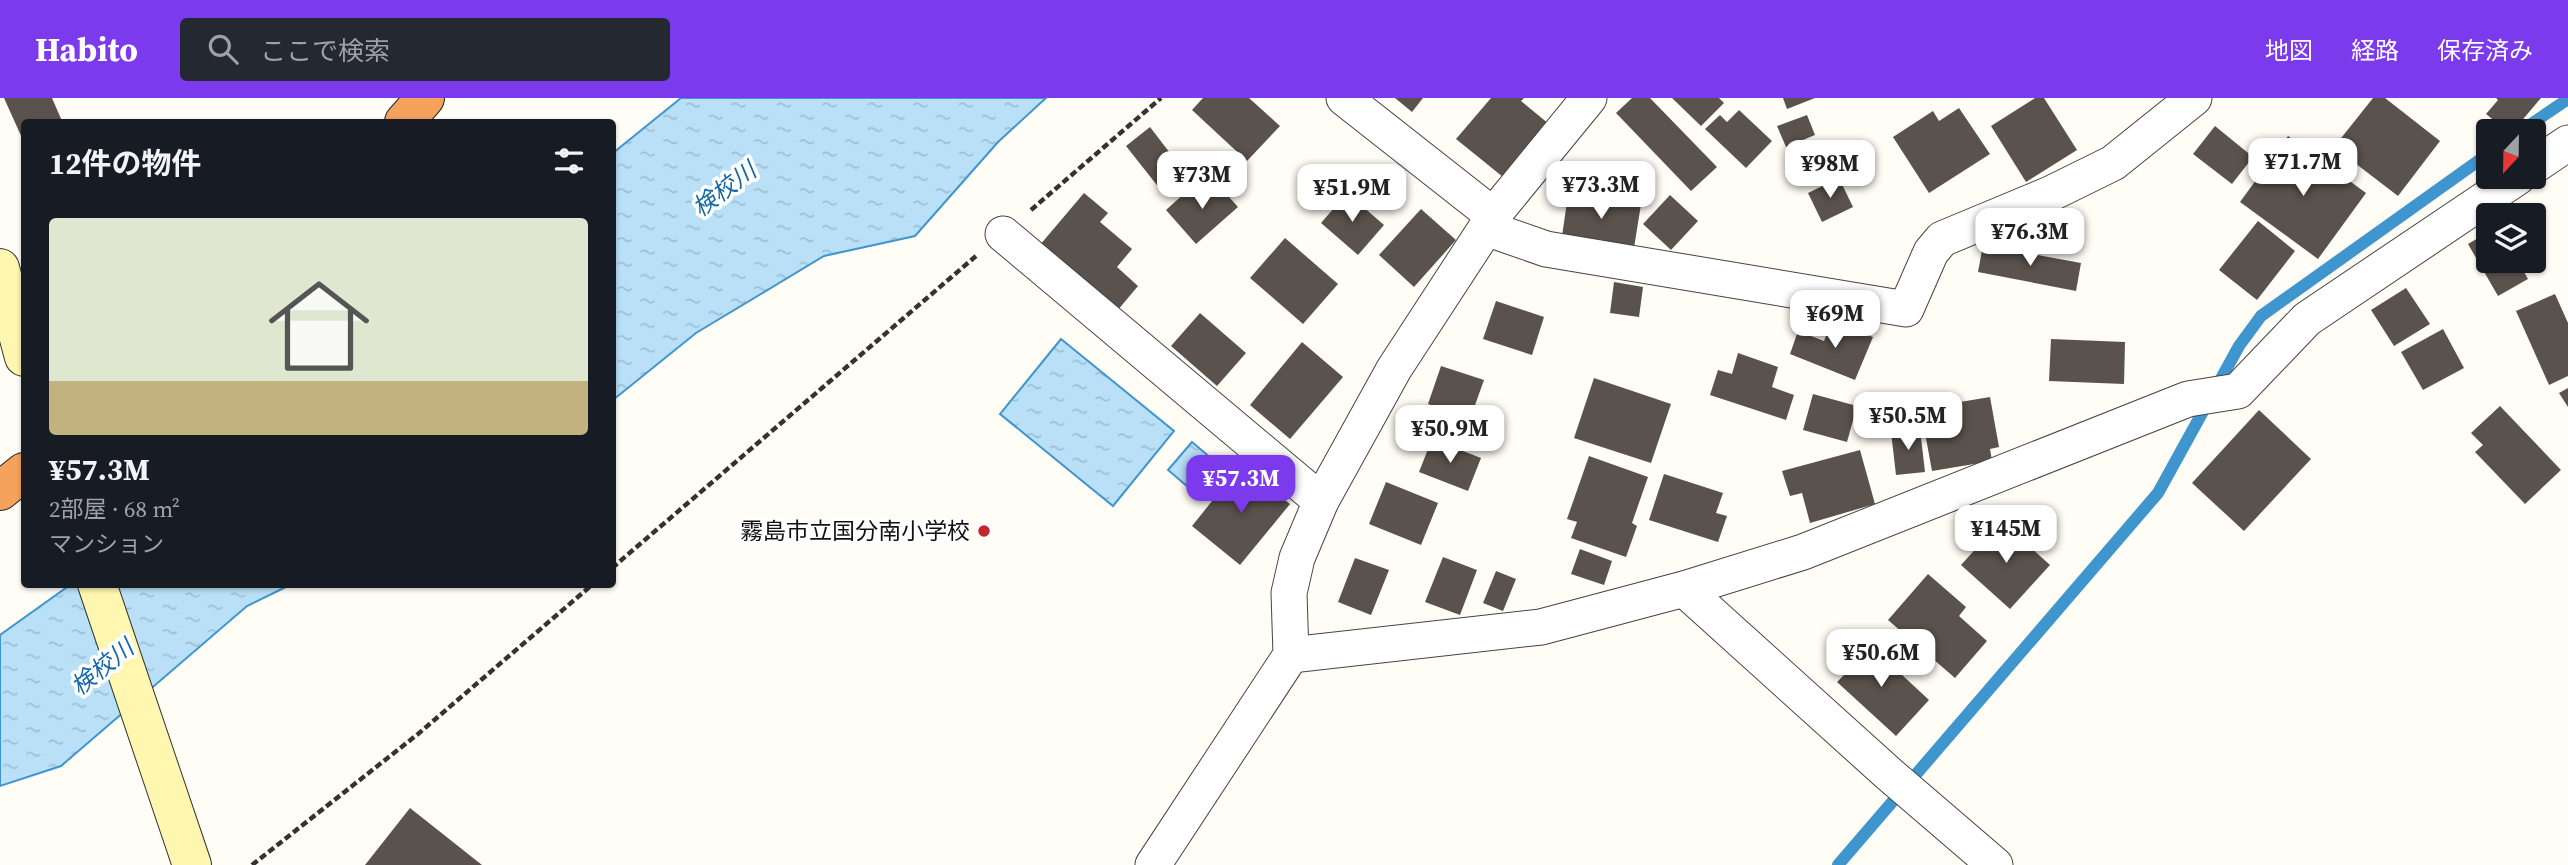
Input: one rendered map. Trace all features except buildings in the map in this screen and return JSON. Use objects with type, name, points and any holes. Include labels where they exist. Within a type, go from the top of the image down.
[{"type":"highway","points":[[407,119],[425,98]]},
{"type":"highway","points":[[0,491],[21,474]]},
{"type":"main road","points":[[0,268],[21,346]]},
{"type":"main road","points":[[98,588],[192,865]]},
{"type":"street","points":[[1344,98],[1490,222],[1546,248],[1906,309],[1931,252],[1942,239],[2050,194],[2113,163],[2194,98]]},
{"type":"street","points":[[1153,865],[1291,655],[1289,593],[1292,575],[1308,528],[1394,369],[1490,222],[1589,98]]},
{"type":"street","points":[[2546,158],[2568,143]]},
{"type":"street","points":[[1291,655],[1541,626],[1684,589],[1803,552],[2188,399],[2238,391],[2307,319],[2500,189]]},
{"type":"street","points":[[1003,234],[1321,501]]},
{"type":"street","points":[[1684,589],[1889,774],[1995,865]]},
{"type":"path","points":[[616,565],[1161,98]]},
{"type":"path","points":[[252,865],[265,852],[418,734],[588,588]]},
{"type":"water","name":"検校川","points":[[681,98],[1046,98],[998,142],[915,236],[824,256],[696,333],[616,398],[616,151]]},
{"type":"water","points":[[1061,339],[1174,431],[1113,506],[1000,414]]},
{"type":"water","points":[[1192,442],[1218,464],[1194,492],[1168,470]]},
{"type":"water","name":"検校川","points":[[66,588],[284,588],[247,606],[61,766],[0,786],[0,635]]},
{"type":"waterway","points":[[2539,119],[2568,99]]},
{"type":"waterway","points":[[1838,865],[2158,493],[2239,346],[2261,316],[2476,163]]},
{"type":"place","name":"霧島市立国分南小学校","points":[[984,531]]}]
